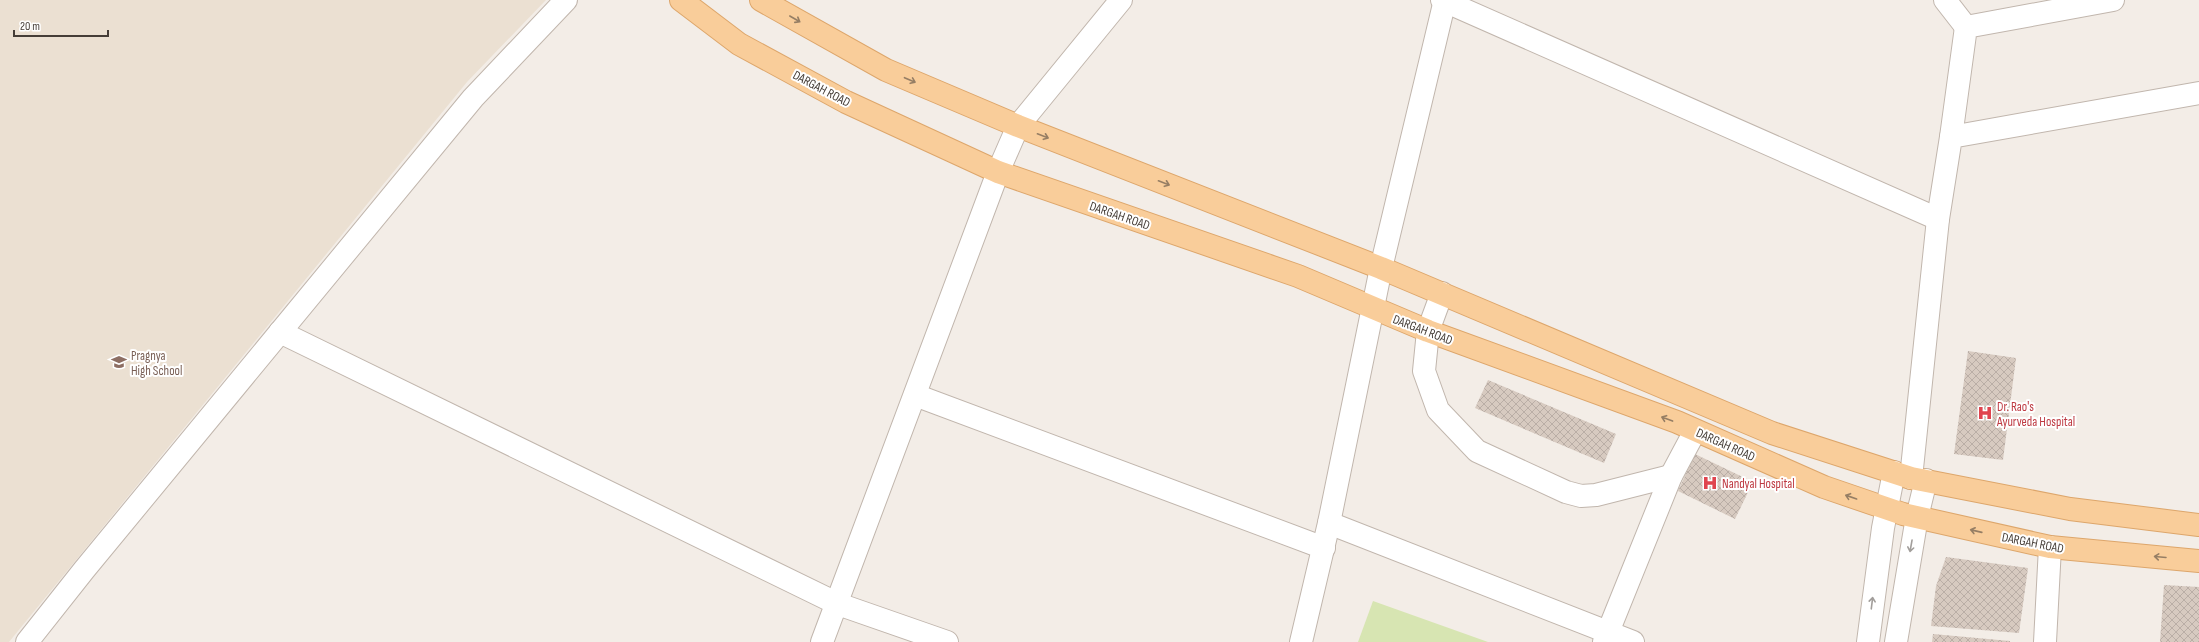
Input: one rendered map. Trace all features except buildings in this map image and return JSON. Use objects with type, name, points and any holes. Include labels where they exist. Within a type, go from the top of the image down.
[{"type":"main road","name":"DARGAH ROAD","points":[[681,0],[746,47],[846,102],[998,172],[1298,276],[1373,310],[1428,332],[1677,422],[1824,487],[1887,509],[2050,548],[2199,561]]},
{"type":"main road","points":[[761,0],[886,70],[1018,126],[1382,268],[1772,433],[1910,477],[2070,509],[2199,525]]},
{"type":"street","points":[[27,642],[473,98],[566,0]]},
{"type":"street","points":[[822,642],[838,604],[998,172],[1018,126],[1121,0]]},
{"type":"street","points":[[1302,642],[1330,523],[1382,268],[1444,0],[1938,219]]},
{"type":"street","points":[[1896,642],[1917,517],[1910,477],[1938,219],[1966,27],[1946,0]]},
{"type":"street","points":[[1966,27],[2106,1]]},
{"type":"street","points":[[1951,137],[2199,92]]},
{"type":"street","points":[[1442,293],[1428,332],[1424,371],[1428,386],[1438,410],[1477,451],[1566,492],[1581,496],[1596,495],[1671,476]]},
{"type":"street","points":[[280,332],[838,604],[947,642]]},
{"type":"street","points":[[915,395],[1324,548]]},
{"type":"street","points":[[1607,637],[1671,476],[1695,431]]},
{"type":"street","points":[[1868,642],[1887,509],[1910,477]]},
{"type":"street","points":[[1330,523],[1607,637],[1633,642]]},
{"type":"street","points":[[2046,642],[2050,548]]},
{"type":"shaded area","name":"Pragnya High School","points":[[0,0],[546,0],[467,82],[9,642],[0,642]]},
{"type":"green space","points":[[1373,601],[1488,642],[1358,642]]},
{"type":"place","name":"Pragnya High School","points":[[119,362]]},
{"type":"place","name":"Dr. Rao's Ayurveda Hospital","points":[[1985,413]]},
{"type":"place","name":"Nandyal Hospital","points":[[1710,483]]}]
